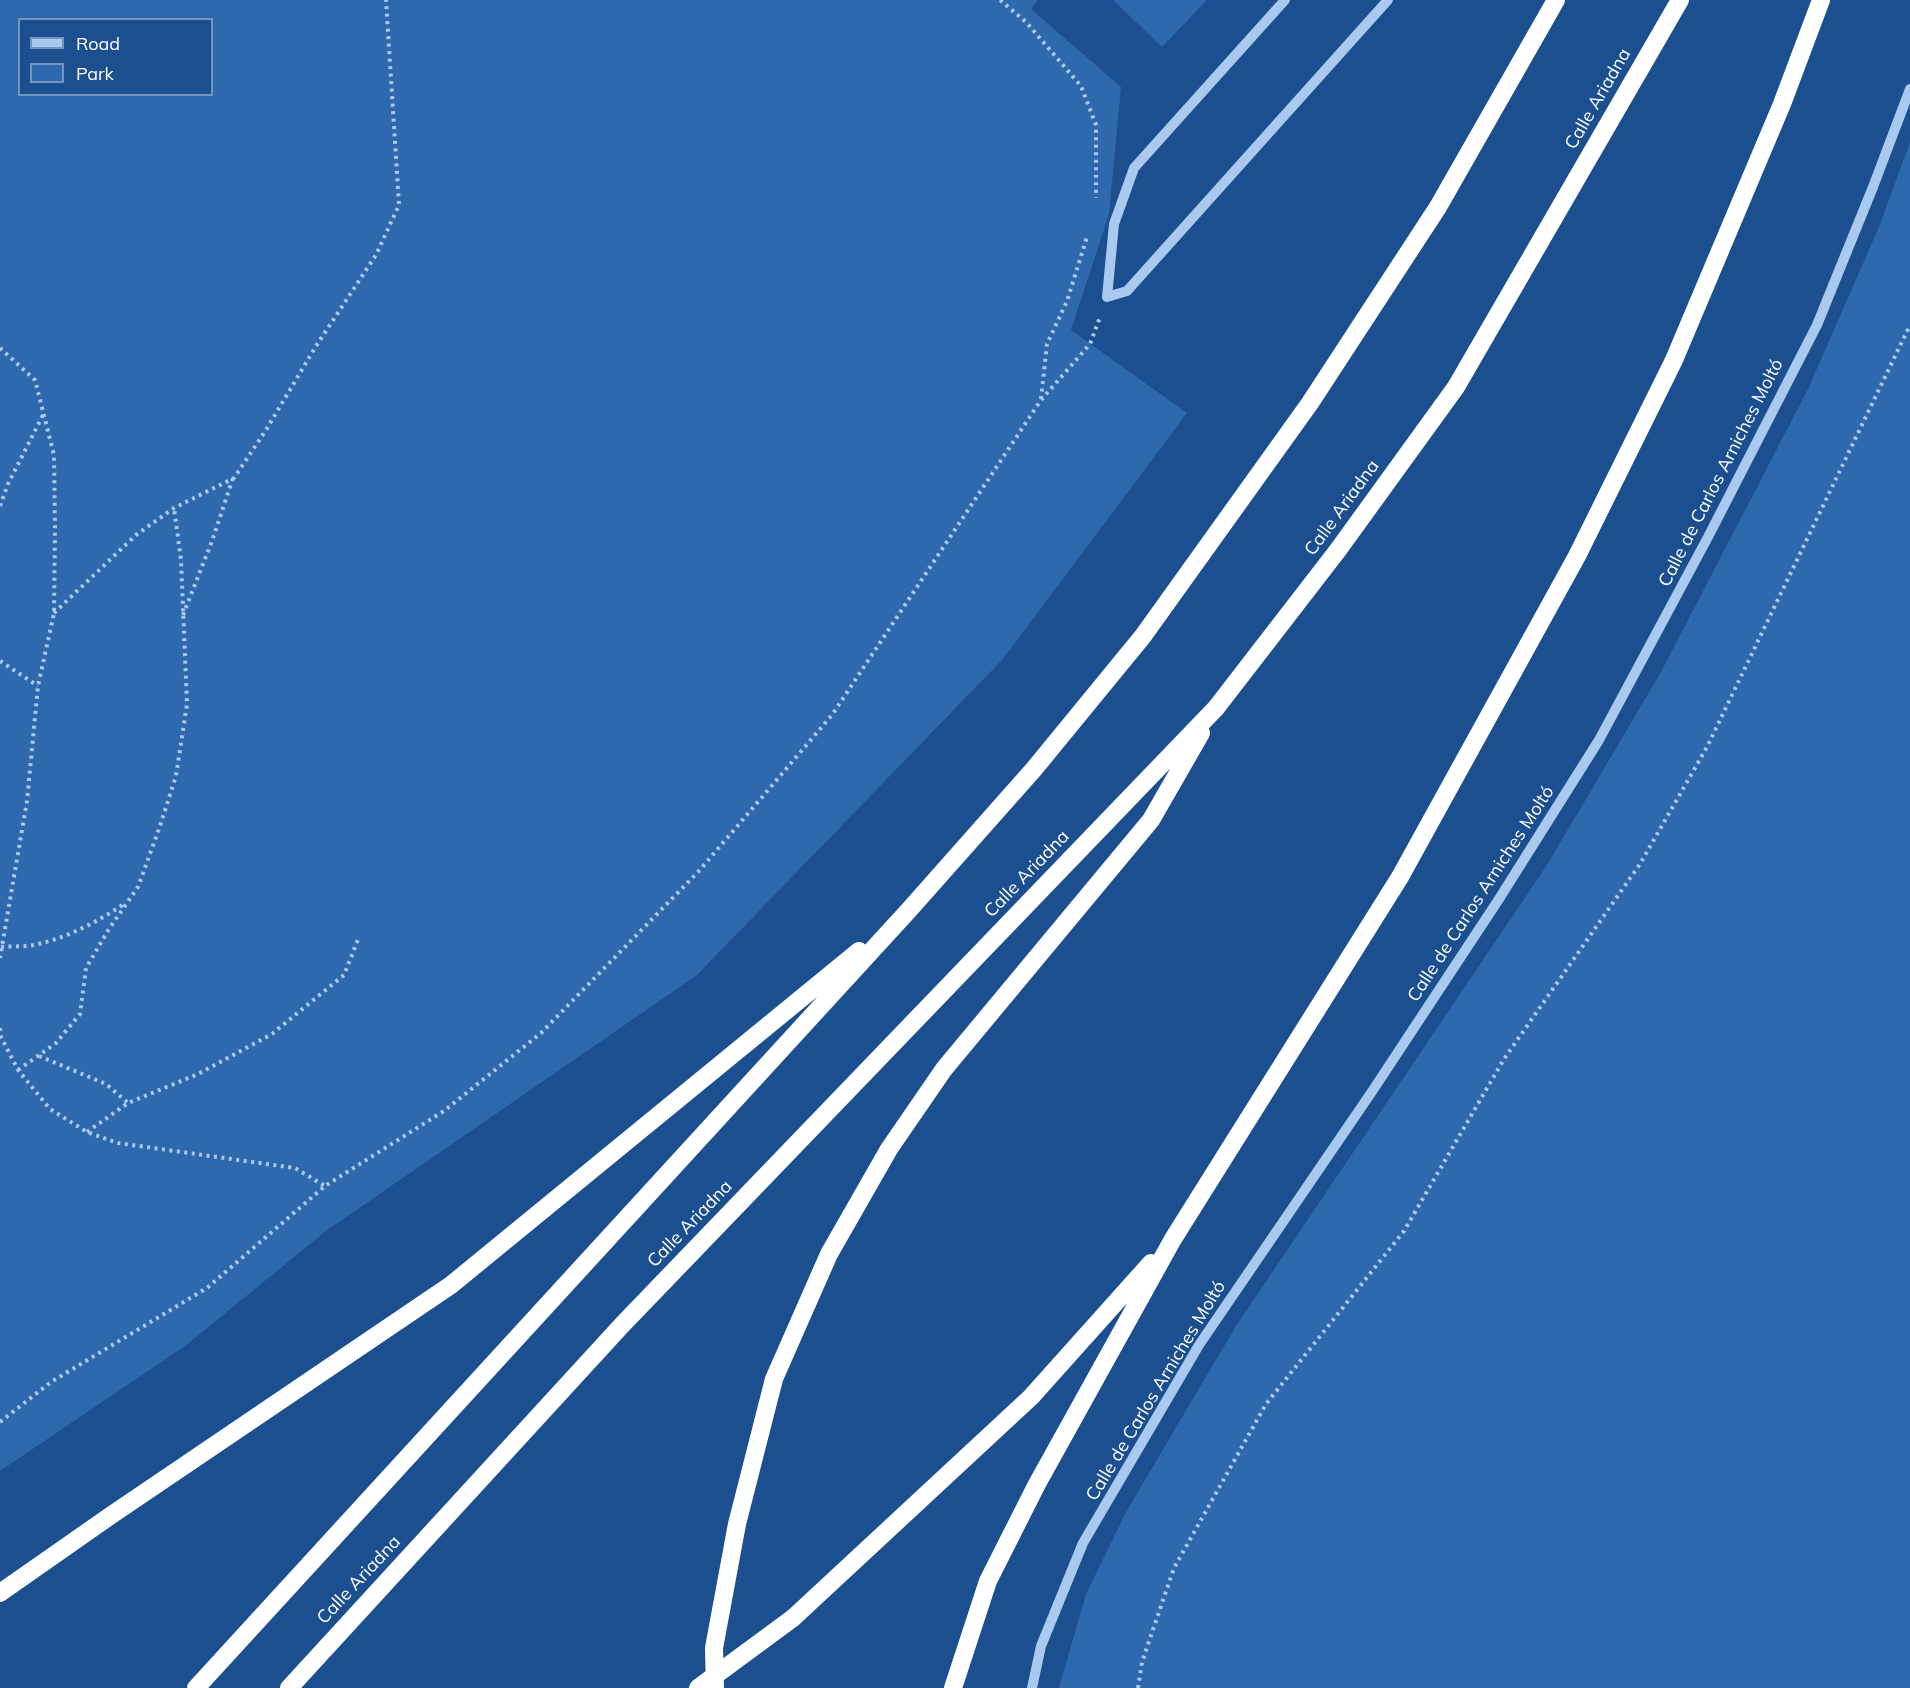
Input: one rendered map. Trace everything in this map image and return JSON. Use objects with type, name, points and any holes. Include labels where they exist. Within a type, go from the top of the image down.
[{"type":"highway","points":[[196,1688],[909,910],[1034,769],[1143,636],[1310,403],[1438,207],[1556,0]]},
{"type":"highway","name":"Calle Ariadna","points":[[289,1688],[622,1325],[1216,708],[1338,550],[1456,387],[1680,0]]},
{"type":"highway","points":[[953,1688],[988,1581],[1037,1484],[1173,1239],[1400,877],[1578,556],[1674,360],[1782,104],[1821,0]]},
{"type":"highway","points":[[715,1688],[714,1648],[736,1524],[774,1379],[830,1254],[889,1149],[944,1070],[1151,820],[1216,708]]},
{"type":"highway","points":[[0,1593],[451,1285],[909,910]]},
{"type":"highway","points":[[699,1688],[793,1618],[1032,1397],[1173,1239]]},
{"type":"street","points":[[1285,0],[1134,168],[1114,224],[1107,297],[1127,291],[1388,0]]},
{"type":"street","name":"Calle de Carlos Arniches Moltó","points":[[1032,1688],[1041,1646],[1083,1543],[1199,1345],[1373,1090],[1499,899],[1599,741],[1708,537],[1817,325],[1874,187],[1910,89]]},
{"type":"path","points":[[182,616],[234,478],[376,255],[399,205],[386,0]]},
{"type":"path","points":[[1000,0],[1026,22],[1082,86],[1096,126],[1096,208]]},
{"type":"path","points":[[1041,400],[1047,344],[1067,301],[1089,229]]},
{"type":"path","points":[[0,1422],[51,1382],[207,1288],[325,1186],[444,1110],[541,1033],[699,871],[832,715],[1041,400],[1090,344],[1107,297]]},
{"type":"path","points":[[1138,1688],[1143,1662],[1174,1568],[1266,1404],[1404,1231],[1504,1059],[1640,864],[1707,747],[1910,325]]},
{"type":"path","points":[[0,348],[35,380],[45,412],[54,455],[54,614],[38,686],[27,801],[0,958]]},
{"type":"path","points":[[0,506],[8,484],[45,412]]},
{"type":"path","points":[[54,614],[136,535],[174,508],[234,478]]},
{"type":"path","points":[[18,1070],[56,1043],[80,1014],[86,968],[138,887],[176,776],[187,704],[181,560],[174,508]]},
{"type":"path","points":[[0,661],[38,686]]},
{"type":"path","points":[[1,947],[33,946],[67,935],[99,920],[128,902]]},
{"type":"path","points":[[87,1132],[109,1115],[129,1104],[198,1074],[272,1034],[344,975],[359,937]]},
{"type":"path","points":[[0,1028],[1,1037],[18,1070],[51,1109],[87,1132],[118,1143],[295,1168],[325,1186]]},
{"type":"path","points":[[38,1056],[106,1084],[129,1104]]},
{"type":"green space","points":[[0,0],[1038,0],[1031,9],[1121,87],[1109,214],[1071,330],[1187,413],[1003,659],[697,975],[326,1231],[185,1346],[0,1471]]},
{"type":"green space","points":[[1113,0],[1207,0],[1162,47]]},
{"type":"green space","points":[[1910,142],[1910,1688],[1059,1688],[1086,1594],[1126,1512],[1236,1326],[1547,865],[1661,672],[1808,389],[1879,227]]}]
